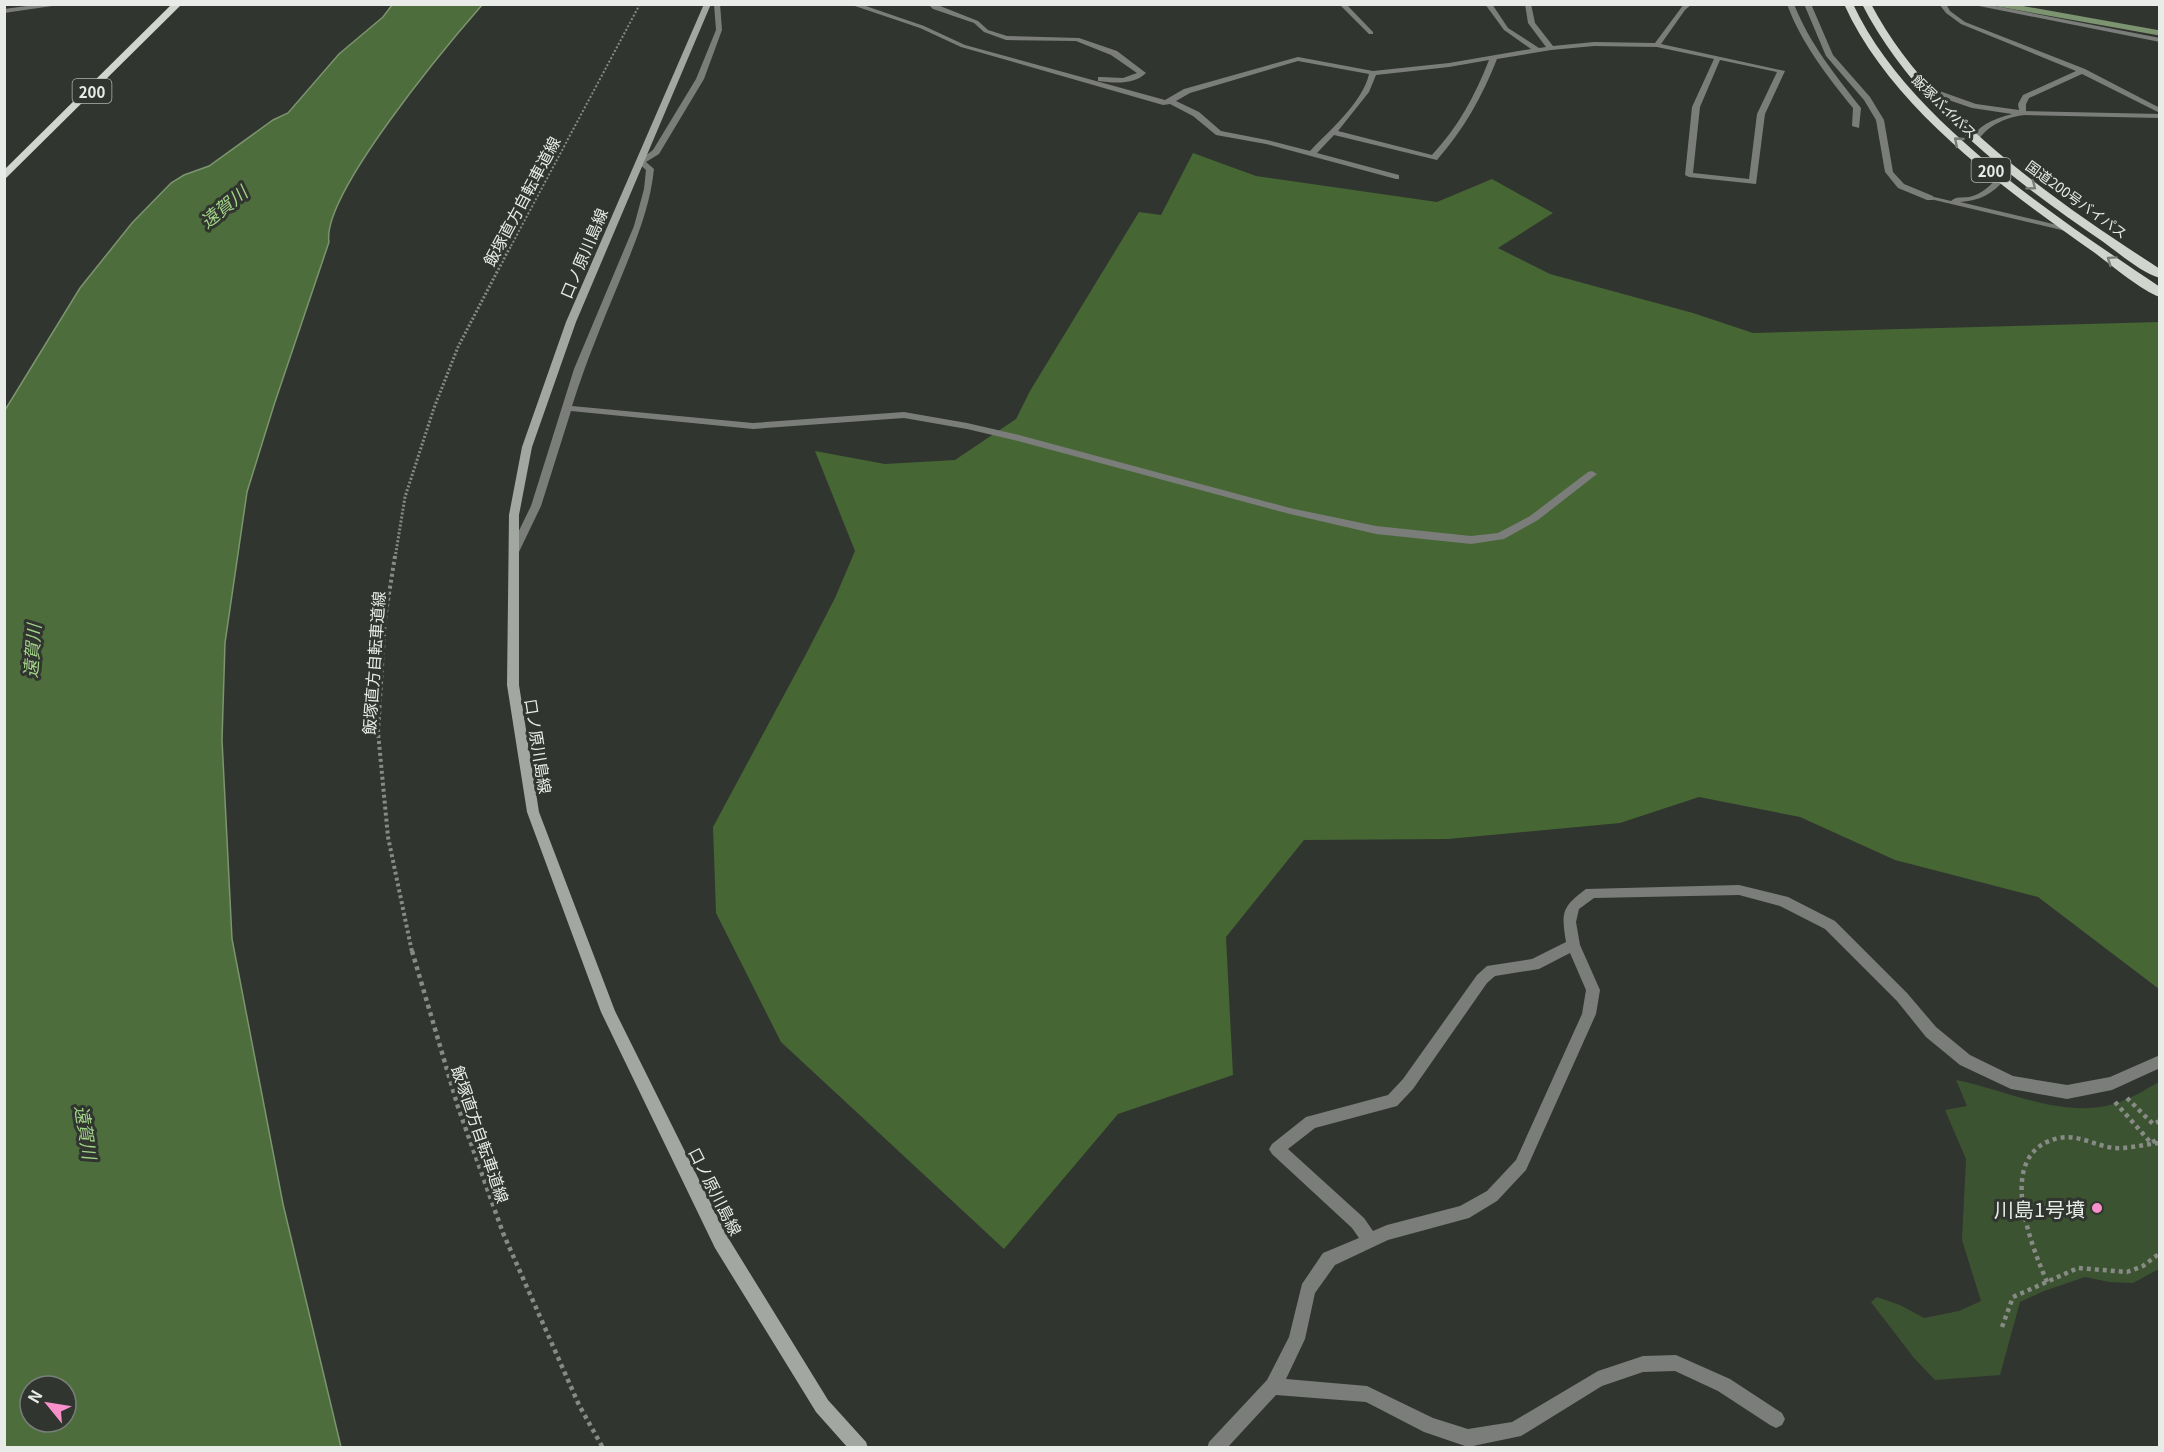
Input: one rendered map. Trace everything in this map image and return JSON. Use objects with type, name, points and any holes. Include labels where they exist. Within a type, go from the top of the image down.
[{"type":"highway","name":"200","points":[[4,177],[178,4]]},
{"type":"highway","name":"飯塚バイパス","points":[[1848,4],[1883,64],[1914,101],[2001,179],[2067,230],[2160,294]]},
{"type":"highway","name":"国道200号バイパス","points":[[1866,4],[1875,24],[1903,62],[1975,139],[2022,179],[2085,226],[2160,275]]},
{"type":"main road","name":"口ノ原川島線","points":[[708,4],[575,312],[526,447],[514,515],[513,685],[533,812],[608,1012],[722,1242],[822,1406],[860,1448]]},
{"type":"street","points":[[4,11],[63,4]]},
{"type":"street","points":[[514,551],[536,506],[579,369],[638,226],[648,189],[650,170],[641,162],[656,152],[699,79],[719,30],[717,4]]},
{"type":"street","points":[[852,4],[922,27],[963,46],[1082,78],[1160,103],[1171,101],[1187,92],[1298,59],[1373,73],[1449,65],[1551,48],[1594,44],[1658,45],[1718,58],[1780,72],[1761,114],[1753,182],[1689,176],[1696,107],[1718,58]]},
{"type":"street","points":[[931,4],[935,8],[976,22],[986,31],[1006,38],[1077,39],[1114,53],[1142,73],[1139,76],[1117,80],[1082,78]]},
{"type":"street","points":[[1342,4],[1371,33]]},
{"type":"street","points":[[1488,4],[1506,29],[1537,50]]},
{"type":"street","points":[[1528,4],[1527,13],[1533,27],[1551,48]]},
{"type":"street","points":[[1658,45],[1689,4]]},
{"type":"street","points":[[1790,4],[1795,17],[1830,75],[1857,108],[1856,126]]},
{"type":"street","points":[[1807,4],[1830,56],[1870,104],[1880,120],[1889,172],[1901,186],[1930,198],[2067,230]]},
{"type":"street","points":[[1942,4],[1948,12],[1964,23],[2082,71],[2159,114]]},
{"type":"street","points":[[1972,4],[2160,40]]},
{"type":"street","points":[[1332,132],[1434,158],[1456,135],[1477,102],[1494,57]]},
{"type":"street","points":[[2023,113],[2022,104],[2026,97],[2082,71]]},
{"type":"street","points":[[1311,155],[1372,82],[1373,73]]},
{"type":"street","points":[[1928,90],[1975,106],[2023,113],[2159,114]]},
{"type":"street","points":[[1171,101],[1197,114],[1219,133],[1267,142],[1396,177]]},
{"type":"street","points":[[1975,139],[1979,131],[1992,122],[2023,113]]},
{"type":"street","points":[[1930,198],[1963,200],[1980,197],[1991,191],[2001,179]]},
{"type":"street","points":[[567,408],[753,426],[904,415],[1018,438],[1290,511],[1344,523],[1376,530],[1471,540],[1500,536],[1534,518],[1592,474]]},
{"type":"street","points":[[1215,1448],[1273,1386],[1297,1339],[1308,1290],[1329,1258],[1387,1233],[1463,1213],[1492,1196],[1521,1165],[1589,1014],[1593,990],[1573,945],[1569,922],[1573,906],[1591,893],[1739,890],[1783,901],[1830,926],[1902,997],[1931,1032],[1965,1060],[2011,1082],[2067,1092],[2112,1083],[2160,1061]]},
{"type":"street","points":[[1370,1241],[1358,1223],[1277,1149],[1311,1122],[1392,1101],[1408,1084],[1482,979],[1492,970],[1534,965],[1573,945]]},
{"type":"street","points":[[1273,1386],[1367,1394],[1430,1426],[1468,1438],[1515,1431],[1598,1379],[1643,1364],[1676,1363],[1724,1385],[1776,1419]]},
{"type":"path","name":"飯塚直方自転車道線","points":[[603,1448],[579,1405],[502,1233],[458,1107],[416,969],[392,860],[378,732],[386,619],[405,497],[434,408],[458,347],[640,4]]},
{"type":"path","points":[[2112,1083],[2153,1124],[2160,1121]]},
{"type":"path","points":[[2116,1103],[2151,1143]]},
{"type":"path","points":[[2047,1282],[2034,1253],[2022,1197],[2022,1173],[2026,1159],[2032,1150],[2045,1141],[2062,1138],[2083,1139],[2114,1148],[2160,1143]]},
{"type":"path","points":[[2151,1143],[2160,1138]]},
{"type":"path","points":[[2002,1327],[2013,1297],[2078,1268],[2127,1272],[2143,1266],[2160,1253]]},
{"type":"shaded area","points":[[1193,153],[1256,176],[1437,202],[1492,179],[1553,213],[1498,248],[1550,274],[1693,313],[1753,333],[2159,322],[2159,989],[2038,897],[1895,860],[1800,817],[1699,797],[1620,823],[1448,839],[1304,840],[1226,937],[1233,1075],[1118,1114],[1004,1249],[781,1042],[716,913],[713,827],[835,598],[855,551],[815,451],[885,464],[955,460],[1016,419],[1030,391],[1139,212],[1161,215]]},
{"type":"shaded area","points":[[1956,1080],[2054,1106],[2074,1108],[2094,1108],[2114,1104],[2159,1082],[2159,1269],[2133,1283],[2109,1282],[2085,1277],[2020,1302],[2000,1375],[1935,1380],[1914,1358],[1871,1302],[1877,1297],[1900,1305],[1924,1318],[1959,1311],[1981,1301],[1962,1240],[1966,1159],[1945,1110],[1967,1106]]},
{"type":"water","name":"遠賀川","points":[[392,5],[482,5],[390,120],[345,191],[332,220],[329,242],[247,492],[225,643],[222,740],[232,939],[283,1204],[341,1447],[5,1447],[5,410],[80,288],[132,223],[171,183],[184,175],[209,166],[273,120],[288,113],[339,54],[383,17]]},
{"type":"waterway","points":[[1998,4],[2160,33]]},
{"type":"place","name":"川島1号墳","points":[[2097,1208]]}]
